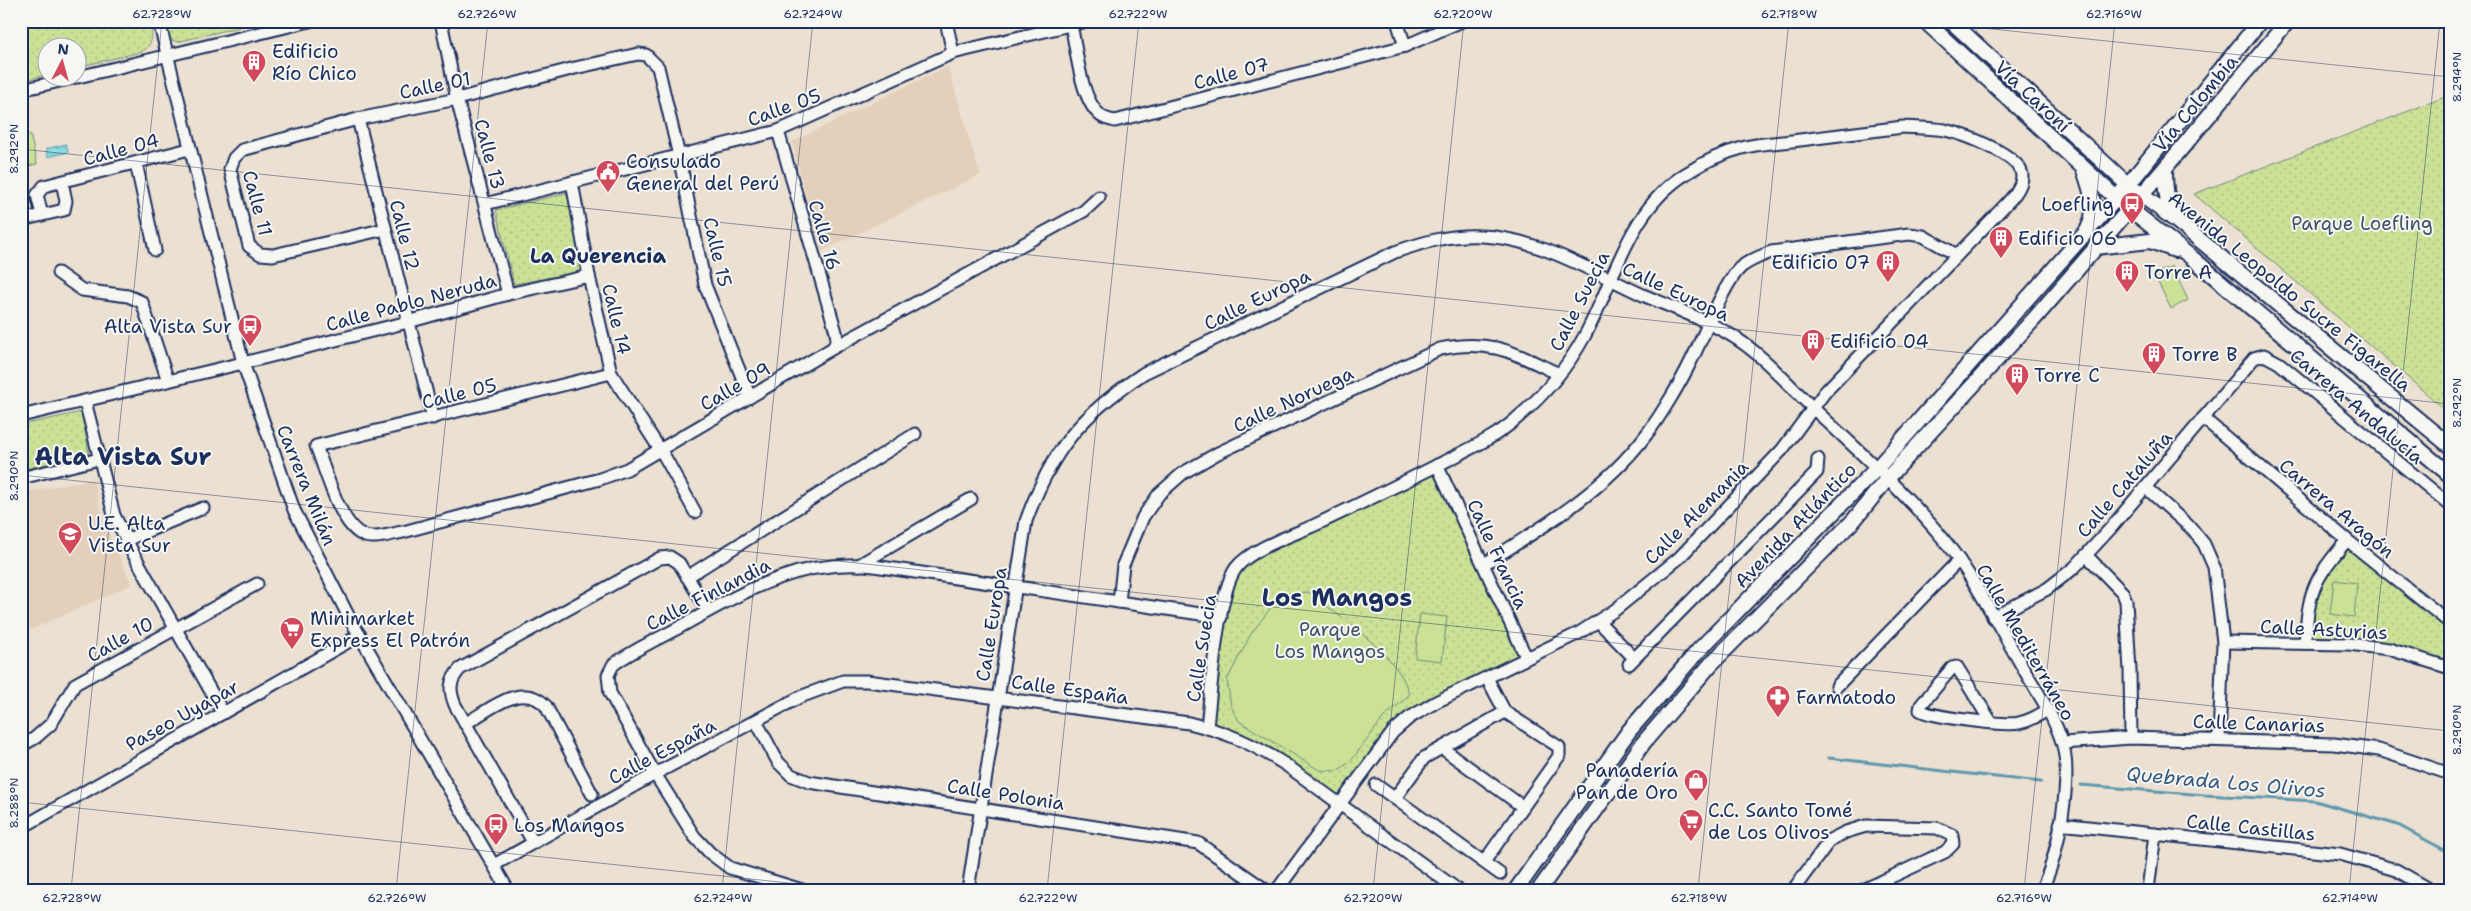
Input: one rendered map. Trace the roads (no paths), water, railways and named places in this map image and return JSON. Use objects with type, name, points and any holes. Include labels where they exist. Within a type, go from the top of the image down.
[{"type":"main road","name":"Vía Caroní","points":[[1924,21],[2116,199]]},
{"type":"main road","name":"Vía Caroní","points":[[1951,21],[2128,186]]},
{"type":"main road","name":"Vía Colombia","points":[[2116,199],[2260,21]]},
{"type":"main road","name":"Vía Colombia","points":[[2129,208],[2166,168],[2288,21]]},
{"type":"main road","points":[[2110,168],[2138,168],[2147,160]]},
{"type":"main road","points":[[2082,167],[2094,201],[2092,222],[2084,236]]},
{"type":"main road","points":[[2166,168],[2165,191],[2170,208],[2178,222]]},
{"type":"main road","name":"Avenida Leopoldo Sucre Figarella","points":[[2128,186],[2142,194],[2178,222],[2450,446]]},
{"type":"main road","name":"Avenida Leopoldo Sucre Figarella","points":[[2116,199],[2191,257],[2450,475]]},
{"type":"main road","name":"Avenida Atlántico","points":[[1516,890],[1629,730],[1698,651],[1878,467],[2116,199]]},
{"type":"main road","name":"Avenida Atlántico","points":[[1539,890],[1644,742],[1712,664],[1854,520],[1887,478],[2034,319],[2129,208]]},
{"type":"main road","points":[[2096,247],[2150,242],[2168,246],[2191,257]]},
{"type":"street","name":"Carrera Milán","points":[[159,21],[243,364],[294,510],[346,612],[508,890]]},
{"type":"street","points":[[88,74],[310,21]]},
{"type":"street","name":"Calle 13","points":[[441,21],[456,99],[508,294]]},
{"type":"street","points":[[946,21],[953,52]]},
{"type":"street","name":"Calle 05","points":[[485,204],[778,131],[953,52],[1088,21]]},
{"type":"street","points":[[1398,21],[1405,46]]},
{"type":"street","name":"Calle 07","points":[[1071,25],[1086,94],[1094,109],[1102,118],[1115,121],[1405,46],[1462,21]]},
{"type":"street","name":"Calle 01","points":[[234,158],[242,150],[358,119],[456,99],[575,68],[638,54],[646,55]]},
{"type":"street","name":"Calle 15","points":[[646,55],[658,66],[679,156],[705,284],[750,397]]},
{"type":"street","points":[[21,90],[38,86]]},
{"type":"street","name":"Calle 12","points":[[358,119],[432,418]]},
{"type":"street","name":"Calle Suecia","points":[[1207,727],[1221,616],[1229,582],[1236,568],[1248,557],[1375,498],[1488,439],[1514,421],[1569,362],[1585,335],[1609,279],[1638,222],[1666,187],[1686,173],[1713,159],[1743,147],[1903,127],[1926,128],[1962,134],[2002,153],[2020,168],[2022,177]]},
{"type":"street","name":"Calle 16","points":[[778,131],[836,332],[837,340],[834,348]]},
{"type":"street","name":"Calle 04","points":[[42,215],[38,192],[44,186],[189,149]]},
{"type":"street","name":"Calle 11","points":[[234,158],[230,169],[249,246],[260,254],[273,255],[385,229]]},
{"type":"street","points":[[136,163],[155,250]]},
{"type":"street","name":"Calle Alemania","points":[[1277,890],[1393,732],[1409,718],[1436,702],[1526,657],[1580,633],[1615,610],[1679,558],[1782,450],[1825,392],[1957,256],[2018,189],[2022,177]]},
{"type":"street","name":"Calle 04","points":[[21,220],[60,212],[66,207],[62,182]]},
{"type":"street","name":"Calle 14","points":[[572,182],[589,276],[611,374],[660,450],[695,512]]},
{"type":"street","name":"Calle 09","points":[[361,535],[374,537],[402,532],[569,488],[627,469],[834,348],[1084,211],[1099,197]]},
{"type":"street","points":[[1484,564],[1575,505],[1618,466],[1646,435],[1690,363],[1708,324],[1740,268],[1754,258],[1771,252],[1909,234],[1923,236],[1957,256]]},
{"type":"street","name":"Calle Europa","points":[[968,890],[1026,521],[1050,465],[1066,440],[1085,418],[1117,391],[1144,373],[1395,252],[1428,241],[1456,236],[1484,236],[1514,242],[1547,252],[1609,279],[1728,333],[1757,354],[1878,467]]},
{"type":"street","points":[[58,273],[82,290],[128,296],[142,302],[168,381]]},
{"type":"street","name":"Calle Pablo Neruda","points":[[243,364],[408,322],[508,294],[589,276]]},
{"type":"street","name":"Calle Noruega","points":[[1119,602],[1123,565],[1143,517],[1159,494],[1183,473],[1218,453],[1448,348],[1463,344],[1492,346],[1507,350],[1559,374]]},
{"type":"street","name":"Calle Cataluña","points":[[1993,616],[2047,589],[2074,568],[2254,358],[2264,355]]},
{"type":"street","name":"Carrera Andalucía","points":[[2264,355],[2279,363],[2450,505]]},
{"type":"street","points":[[21,416],[243,364]]},
{"type":"street","name":"Calle 05","points":[[361,535],[349,524],[343,513],[316,446],[611,374]]},
{"type":"street","points":[[85,401],[114,515],[126,540],[223,713]]},
{"type":"street","name":"Carrera Aragón","points":[[2203,418],[2347,540],[2450,623]]},
{"type":"street","points":[[687,577],[915,434]]},
{"type":"street","points":[[21,478],[99,459]]},
{"type":"street","points":[[1598,621],[1632,661],[1817,472],[1818,459]]},
{"type":"street","name":"Calle Francia","points":[[1437,466],[1526,657]]},
{"type":"street","name":"Calle Mediterráneo","points":[[1878,467],[1940,535],[1959,560],[2047,710],[2063,743],[2066,774],[2060,824],[2047,878],[2041,890]]},
{"type":"street","points":[[2145,487],[2191,528],[2204,544],[2214,566],[2223,642],[2219,739]]},
{"type":"street","points":[[859,565],[971,499]]},
{"type":"street","points":[[126,540],[203,508]]},
{"type":"street","points":[[2305,644],[2308,602],[2315,583],[2347,540]]},
{"type":"street","points":[[2086,555],[2123,593],[2126,601],[2131,738]]},
{"type":"street","points":[[533,842],[465,724],[450,692],[451,683],[460,669],[660,558],[675,560],[708,612]]},
{"type":"street","points":[[1838,686],[1959,560]]},
{"type":"street","name":"Calle Finlandia","points":[[654,774],[610,693],[608,675],[613,665],[749,589],[785,575],[816,568],[859,565],[1221,616]]},
{"type":"street","name":"Calle 10","points":[[21,746],[35,738],[51,724],[75,684],[257,584]]},
{"type":"street","name":"Paseo Uyapar","points":[[21,828],[360,635]]},
{"type":"street","name":"Calle Asturias","points":[[2223,642],[2389,649],[2450,668]]},
{"type":"street","points":[[1991,722],[1958,667],[1952,668],[1920,705],[1920,710],[1932,716],[1991,722],[2017,724],[2031,720],[2047,710]]},
{"type":"street","points":[[1484,862],[1559,756],[1559,747],[1505,712],[1487,678]]},
{"type":"street","name":"Calle España","points":[[494,865],[654,774],[800,697],[843,681],[867,681],[997,696],[1224,731],[1258,747],[1456,889]]},
{"type":"street","points":[[465,724],[513,696],[530,695],[540,699],[546,706],[592,794]]},
{"type":"street","points":[[1394,798],[1424,758],[1505,712]]},
{"type":"street","name":"Calle Polonia","points":[[756,721],[778,762],[791,775],[809,782],[1198,843],[1266,890]]},
{"type":"street","name":"Calle Canarias","points":[[2063,743],[2131,738],[2219,739],[2334,744],[2379,750],[2450,774]]},
{"type":"street","points":[[1442,748],[1523,807]]},
{"type":"street","points":[[654,774],[694,836],[710,853],[730,868],[802,890]]},
{"type":"street","points":[[1376,785],[1500,874]]},
{"type":"street","name":"Calle Castillas","points":[[2060,824],[2340,854],[2396,870],[2431,890]]},
{"type":"street","points":[[1793,890],[1830,840],[1846,832],[1866,826],[1937,828],[1952,835],[1954,844],[1945,852],[1863,890]]},
{"type":"street","points":[[2148,890],[2156,834]]},
{"type":"water","points":[[66,144],[68,152],[48,157],[46,149]]},
{"type":"waterway","name":"Quebrada Los Olivos","points":[[1829,758],[2041,782]]},
{"type":"waterway","name":"Quebrada Los Olivos","points":[[2081,785],[2205,795],[2315,801],[2398,825],[2450,853]]},
{"type":"place","name":"Edificio Río Chico","points":[[254,83]]},
{"type":"place","name":"Consulado General del Perú","points":[[608,193]]},
{"type":"place","name":"Loefling","points":[[2132,225]]},
{"type":"place","name":"Edificio 06","points":[[2001,259]]},
{"type":"place","name":"Edificio 07","points":[[1888,283]]},
{"type":"place","name":"Torre A","points":[[2127,293]]},
{"type":"place","name":"Alta Vista Sur","points":[[250,347]]},
{"type":"place","name":"Edificio 04","points":[[1813,362]]},
{"type":"place","name":"Torre B","points":[[2154,375]]},
{"type":"place","name":"Torre C","points":[[2017,396]]},
{"type":"place","name":"U.E. Alta Vista Sur","points":[[70,555]]},
{"type":"place","name":"Minimarket Express El Patrón","points":[[292,650]]},
{"type":"place","name":"Farmatodo","points":[[1778,718]]},
{"type":"place","name":"Panadería Pan de Oro","points":[[1696,802]]},
{"type":"place","name":"C.C. Santo Tomé de Los Olivos","points":[[1691,842]]},
{"type":"place","name":"Los Mangos","points":[[496,846]]},
{"type":"district","name":"La Querencia","points":[[598,256]]},
{"type":"district","name":"Alta Vista Sur","points":[[123,457]]},
{"type":"district","name":"Los Mangos","points":[[1337,598]]},
{"type":"park label","name":"Parque Loefling","points":[[2362,223]]},
{"type":"park label","name":"Parque Los Mangos","points":[[1330,640]]}]
